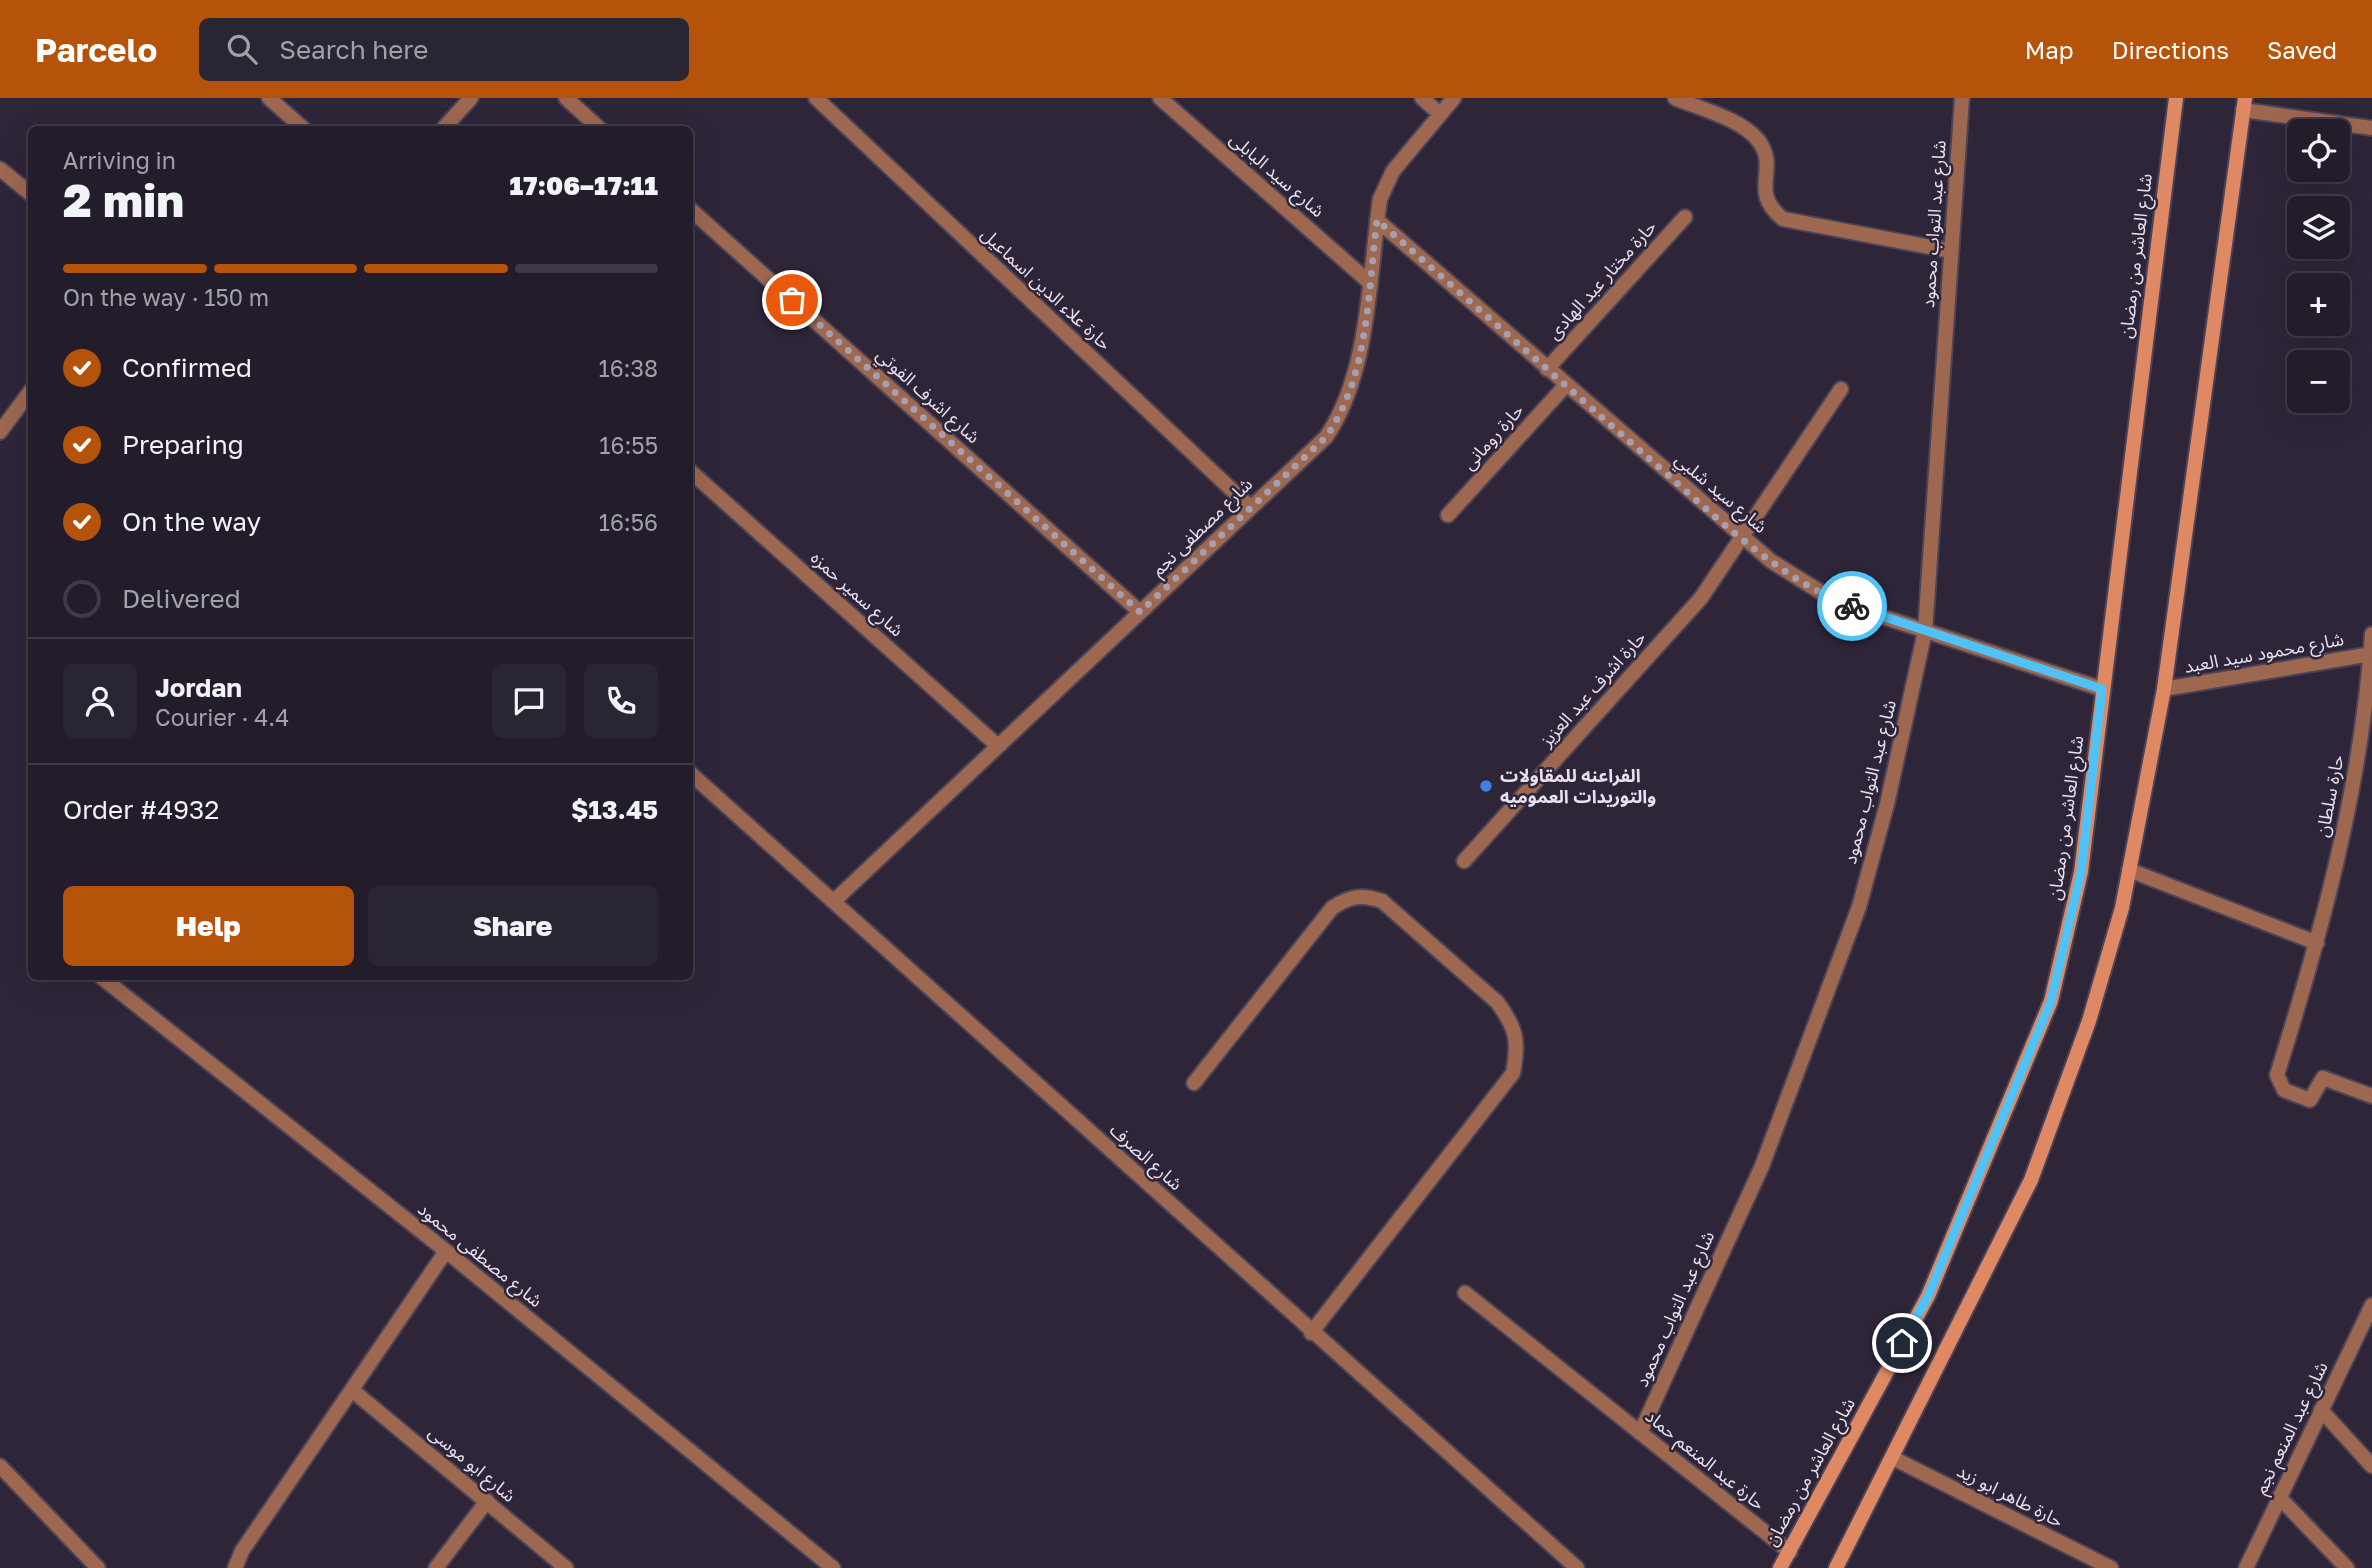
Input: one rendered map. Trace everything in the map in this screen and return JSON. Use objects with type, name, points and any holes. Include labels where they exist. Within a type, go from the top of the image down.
[{"type":"main road","name":"شارع العاشر من رمضان","points":[[1780,1568],[1928,1296],[2051,1001],[2081,872],[2176,98]]},
{"type":"main road","points":[[1836,1568],[2031,1180],[2088,1021],[2122,908],[2164,689],[2244,104]]},
{"type":"street","points":[[269,98],[300,126]]},
{"type":"street","points":[[446,126],[471,98]]},
{"type":"street","points":[[566,98],[597,126]]},
{"type":"street","name":"حارة علاء الدين اسماعيل","points":[[816,98],[1250,507]]},
{"type":"street","name":"شارع سيد البابلى","points":[[1160,98],[1369,282]]},
{"type":"street","points":[[1422,98],[1440,114]]},
{"type":"street","name":"شارع مصطفى نجم","points":[[834,901],[1326,437],[1338,419],[1353,383],[1380,199],[1393,171],[1454,98]]},
{"type":"street","points":[[1675,98],[1738,126],[1759,142],[1768,164],[1764,194],[1773,211],[1783,219],[1951,251]]},
{"type":"street","name":"شارع عبد التواب محمود","points":[[1640,1433],[1762,1166],[1859,908],[1887,804],[1925,631],[1962,98]]},
{"type":"street","points":[[2244,104],[2372,128]]},
{"type":"street","points":[[0,169],[28,192]]},
{"type":"street","name":"شارع اشرف الفوتي","points":[[693,212],[1140,612]]},
{"type":"street","name":"حارة مختار عبد الهادى","points":[[1547,369],[1685,217]]},
{"type":"street","name":"شارع سيد شلبي","points":[[1377,220],[1771,561],[1835,601],[2102,689]]},
{"type":"street","name":"حارة رومانى","points":[[1448,515],[1566,385]]},
{"type":"street","name":"حارة اشرف عبد العزيز","points":[[1464,862],[1701,598],[1841,389]]},
{"type":"street","points":[[0,432],[28,394]]},
{"type":"street","name":"شارع سمير حمزه","points":[[693,474],[998,746]]},
{"type":"street","name":"شارع محمود سيد العبد","points":[[2164,689],[2371,654],[2372,634]]},
{"type":"street","name":"حارة سلطان","points":[[2371,654],[2355,777],[2317,943],[2277,1074],[2278,1083],[2284,1090],[2310,1100],[2323,1078],[2372,1096]]},
{"type":"street","name":"شارع الصرف","points":[[693,776],[1311,1333],[1577,1568]]},
{"type":"street","points":[[2129,870],[2317,943]]},
{"type":"street","points":[[1194,1083],[1332,908],[1348,898],[1365,895],[1382,901],[1497,1002],[1512,1022],[1518,1048],[1513,1073],[1311,1333]]},
{"type":"street","name":"شارع مصطفى محمود","points":[[105,980],[446,1251],[833,1568]]},
{"type":"street","points":[[235,1568],[242,1551],[446,1251]]},
{"type":"street","name":"حارة عبد المنعم حماد","points":[[1465,1293],[1790,1552]]},
{"type":"street","name":"شارع عبد المنعم نجم","points":[[2246,1568],[2372,1305]]},
{"type":"street","name":"شارع ابو موسى","points":[[352,1390],[566,1568]]},
{"type":"street","points":[[2321,1410],[2372,1466]]},
{"type":"street","name":"حارة طاهر ابو زيد","points":[[1893,1458],[2111,1568]]},
{"type":"street","points":[[0,1466],[98,1568]]},
{"type":"street","points":[[2279,1497],[2347,1568]]},
{"type":"street","points":[[436,1568],[486,1500]]},
{"type":"way so far","points":[[792,300],[1140,612],[1326,437],[1338,419],[1353,383],[1361,344],[1377,220],[1711,513],[1771,561],[1835,601],[1852,606]]},
{"type":"place","name":"الفراعنه للمقاولات والتوريدات العموميه","points":[[1486,786]]},
{"type":"route","points":[[1852,606],[2102,689],[2081,872],[2051,1001],[1928,1296],[1902,1343]]}]
